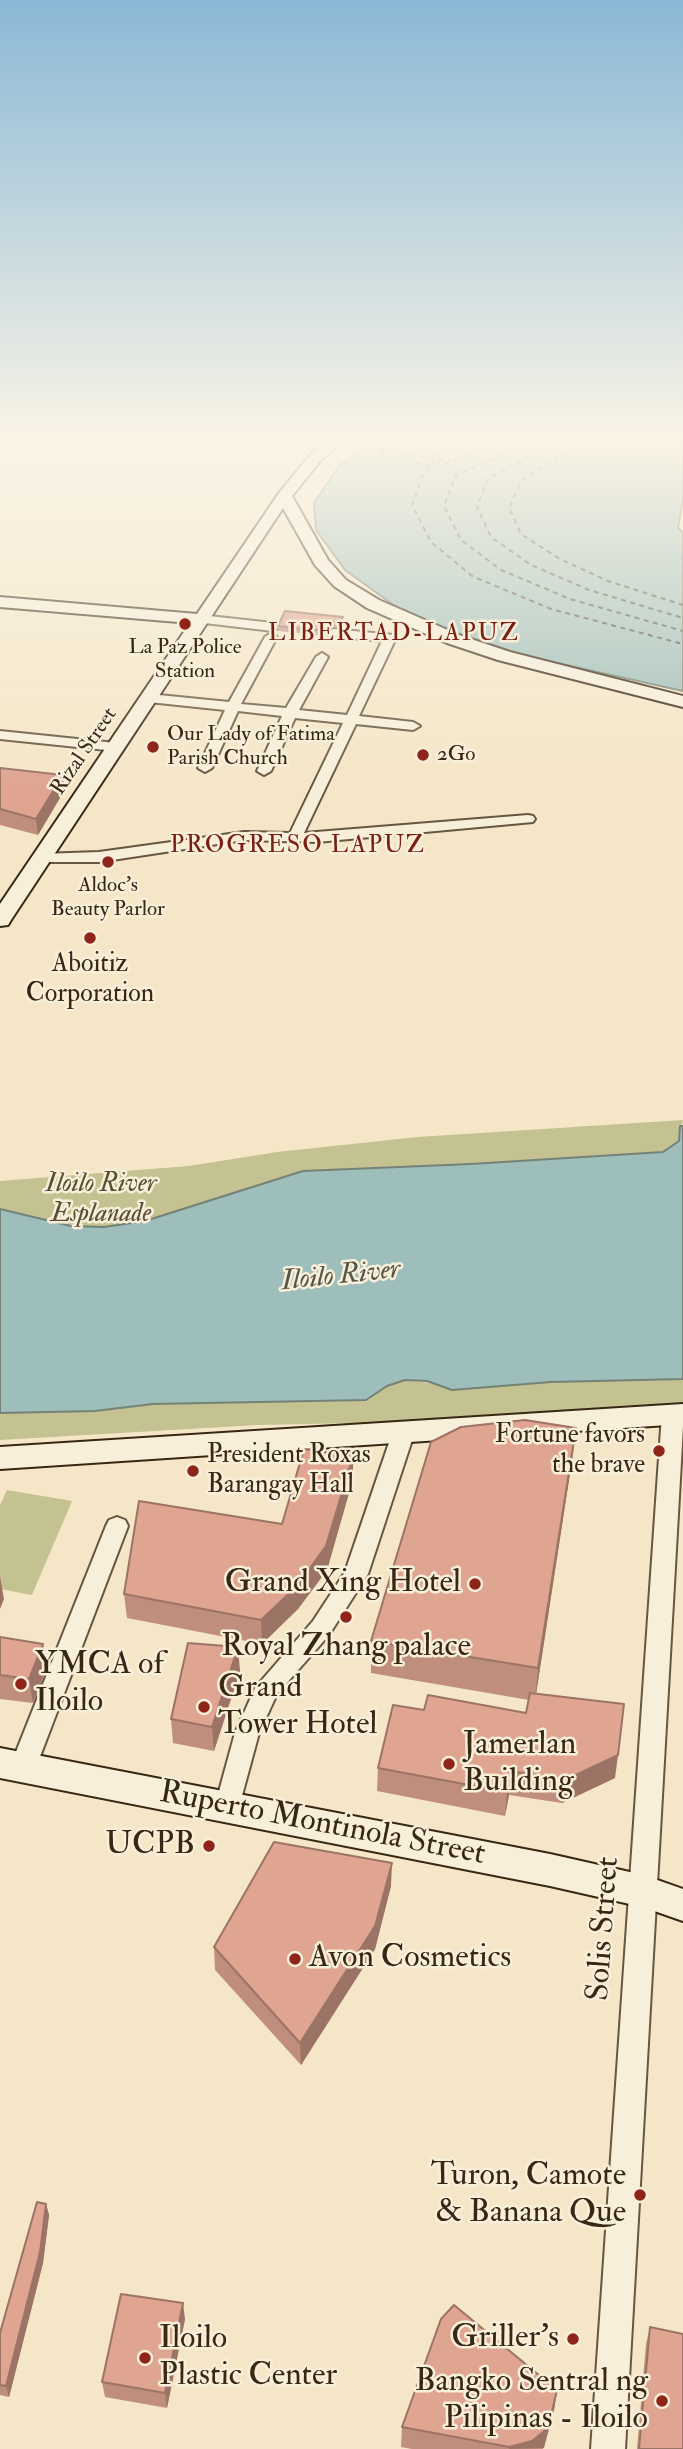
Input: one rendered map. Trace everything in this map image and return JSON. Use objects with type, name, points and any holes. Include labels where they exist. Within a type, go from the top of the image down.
[{"type":"main road","name":"Rizal Street","points":[[0,920],[242,557]]},
{"type":"main road","points":[[318,557],[340,583],[373,604],[453,639],[504,656],[683,702]]},
{"type":"main road","points":[[0,602],[200,620]]},
{"type":"main road","points":[[0,1458],[403,1434],[678,1414]]},
{"type":"main road","name":"Ruperto Montinola Street","points":[[12,1765],[229,1805],[643,1891],[683,1905]]},
{"type":"main road","name":"Ruperto Montinola Street","points":[[643,1891],[683,1890]]},
{"type":"street","points":[[200,620],[272,632],[205,768]]},
{"type":"street","points":[[295,838],[390,638],[332,633]]},
{"type":"street","points":[[264,771],[290,713],[322,657]]},
{"type":"street","points":[[149,698],[413,726]]},
{"type":"street","points":[[0,735],[116,747]]},
{"type":"street","points":[[40,859],[99,858],[244,836],[295,838],[380,835],[528,819]]},
{"type":"street","name":"Solis Street","points":[[608,2449],[643,1891],[678,1414]]},
{"type":"street","points":[[229,1805],[247,1734],[267,1688],[321,1628],[356,1574],[403,1434]]},
{"type":"street","points":[[12,1765],[117,1526]]},
{"type":"green space","name":"Iloilo River Esplanade","points":[[683,1120],[679,1141],[663,1152],[303,1171],[145,1221],[104,1227],[71,1226],[0,1209],[0,1181],[189,1166],[277,1152],[418,1137]]},
{"type":"green space","points":[[461,1376],[683,1379],[683,1408],[407,1422],[258,1425],[0,1440],[0,1413],[95,1411],[153,1404],[366,1400],[387,1386],[405,1380],[440,1384]]},
{"type":"green space","points":[[7,1490],[72,1501],[32,1595],[0,1589],[0,1505]]},
{"type":"water","points":[[336,557],[683,557],[683,691],[508,652],[456,634],[395,606],[345,570]]},
{"type":"water","name":"Iloilo River","points":[[680,1126],[683,1126],[683,1379],[551,1382],[452,1390],[427,1381],[405,1380],[387,1386],[366,1400],[153,1404],[95,1411],[0,1413],[0,1209],[71,1226],[104,1227],[145,1221],[303,1171],[663,1152],[679,1141]]},
{"type":"building","points":[[285,611],[343,617],[340,622],[332,622],[326,626],[326,631],[278,626]]},
{"type":"building","points":[[0,768],[63,775],[36,819],[0,809]]},
{"type":"building","name":"Grand Xing Hotel","points":[[525,1420],[576,1428],[538,1668],[371,1641],[431,1442],[461,1427]]},
{"type":"building","points":[[304,1449],[353,1456],[326,1546],[297,1586],[261,1620],[124,1594],[139,1501],[282,1524]]},
{"type":"building","points":[[0,1637],[43,1644],[29,1679],[0,1675]]},
{"type":"building","points":[[188,1643],[238,1647],[212,1727],[171,1719]]},
{"type":"building","points":[[530,1693],[624,1704],[618,1755],[565,1780],[511,1771],[507,1792],[378,1768],[393,1705],[424,1710],[428,1695],[526,1713]]},
{"type":"building","name":"Avon Cosmetics","points":[[274,1842],[392,1863],[375,1926],[300,2043],[214,1947]]},
{"type":"building","points":[[37,2202],[46,2204],[40,2252],[6,2386],[0,2385],[0,2333]]},
{"type":"building","name":"Iloilo Plastic Center","points":[[121,2294],[183,2303],[165,2393],[102,2382]]},
{"type":"building","points":[[454,2305],[557,2390],[548,2428],[532,2441],[509,2447],[402,2427],[441,2319]]},
{"type":"building","name":"Bangko Sentral ng Pilipinas - Iloilo","points":[[650,2327],[683,2334],[683,2449],[639,2449]]},
{"type":"ferry route","points":[[449,557],[472,576],[551,609],[683,644]]},
{"type":"ferry route","points":[[484,557],[501,570],[570,599],[683,631]]},
{"type":"ferry route","points":[[520,557],[531,565],[589,590],[683,618]]},
{"type":"ferry route","points":[[557,557],[608,581],[683,605]]},
{"type":"place","name":"La Paz Police Station","points":[[185,624]]},
{"type":"place","name":"Our Lady of Fatima Parish Church","points":[[153,747]]},
{"type":"place","name":"2Go","points":[[423,755]]},
{"type":"place","name":"Aldoc's Beauty Parlor","points":[[108,862]]},
{"type":"place","name":"Aboitiz Corporation","points":[[90,938]]},
{"type":"place","name":"Fortune favors the brave","points":[[659,1451]]},
{"type":"place","name":"President Roxas Barangay Hall","points":[[193,1471]]},
{"type":"place","name":"Grand Xing Hotel","points":[[475,1584]]},
{"type":"place","name":"Royal Zhang palace","points":[[346,1617]]},
{"type":"place","name":"YMCA of Iloilo","points":[[21,1684]]},
{"type":"place","name":"Grand Tower Hotel","points":[[204,1707]]},
{"type":"place","name":"Jamerlan Building","points":[[449,1764]]},
{"type":"place","name":"UCPB","points":[[209,1846]]},
{"type":"place","name":"Avon Cosmetics","points":[[295,1959]]},
{"type":"place","name":"Turon, Camote & Banana Que","points":[[640,2195]]},
{"type":"place","name":"Griller's","points":[[573,2339]]},
{"type":"place","name":"Iloilo Plastic Center","points":[[145,2358]]},
{"type":"place","name":"Bangko Sentral ng Pilipinas - Iloilo","points":[[662,2401]]},
{"type":"district","name":"LIBERTAD-LAPUZ","points":[[394,635]]},
{"type":"district","name":"PROGRESO LAPUZ","points":[[298,847]]}]
